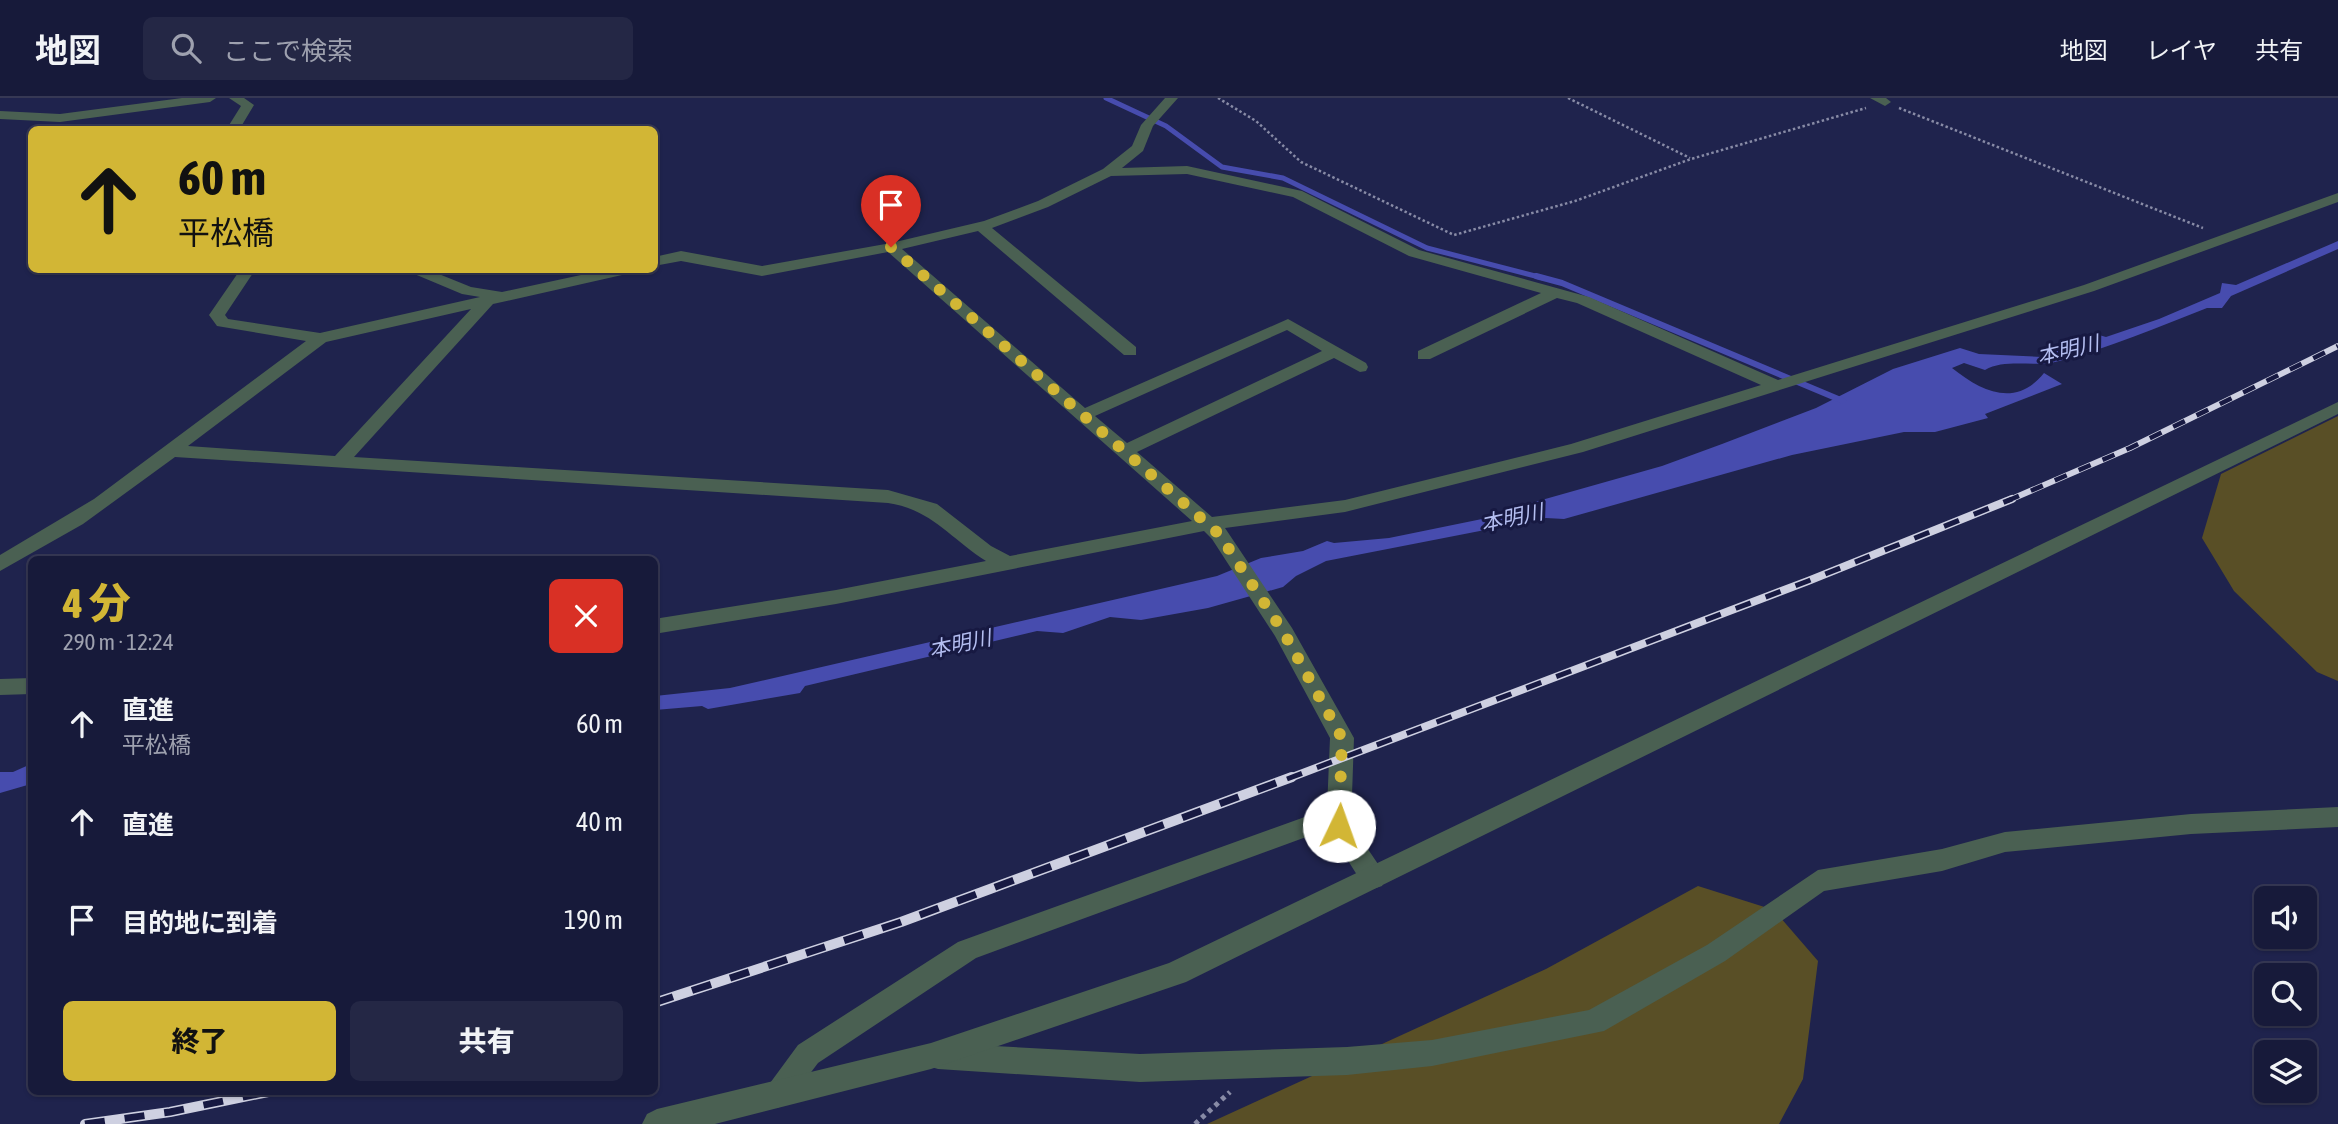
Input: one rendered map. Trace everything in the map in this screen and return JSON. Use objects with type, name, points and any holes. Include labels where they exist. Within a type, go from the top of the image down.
[{"type":"street","points":[[0,115],[60,118],[210,98]]},
{"type":"street","points":[[235,98],[248,105],[235,126]]},
{"type":"street","points":[[658,261],[681,256],[762,271],[891,247],[981,226],[1043,204],[1108,172],[1138,148],[1149,122],[1171,98]]},
{"type":"street","points":[[60,118],[61,122],[76,126]]},
{"type":"street","points":[[1108,172],[1187,170],[1297,194],[1414,253],[1583,300],[1781,385]]},
{"type":"street","points":[[658,626],[836,597],[1005,562],[1345,506],[1577,448],[2089,288],[2338,197]]},
{"type":"street","points":[[981,226],[1130,351]]},
{"type":"street","points":[[891,247],[1214,529],[1284,633],[1342,738],[1339,826],[1373,878]]},
{"type":"street","points":[[245,273],[216,315],[223,323],[320,338],[607,273]]},
{"type":"street","points":[[424,273],[468,291],[494,298]]},
{"type":"street","points":[[1424,355],[1556,292]]},
{"type":"street","points":[[339,461],[494,298]]},
{"type":"street","points":[[1083,415],[1288,324],[1360,367]]},
{"type":"street","points":[[0,564],[99,505],[173,451],[261,379],[320,338]]},
{"type":"street","points":[[1125,451],[1334,352]]},
{"type":"street","points":[[657,1124],[931,1056],[1176,973],[2338,407]]},
{"type":"street","points":[[173,451],[872,494],[930,508],[987,556],[1005,562]]},
{"type":"street","points":[[0,687],[28,686]]},
{"type":"street","points":[[776,1094],[807,1054],[967,950],[1339,815]]},
{"type":"street","points":[[931,1056],[1140,1068],[1347,1061],[1432,1053],[1594,1022],[1716,953],[1818,881],[1942,860],[2005,842],[2191,824],[2338,817]]},
{"type":"path","points":[[1218,98],[1256,121],[1301,162],[1454,235],[1575,201],[1691,159],[1881,100],[2229,238]]},
{"type":"path","points":[[1568,98],[1691,159]]},
{"type":"shaded area","points":[[2338,416],[2338,681],[2317,672],[2234,591],[2202,538],[2221,474]]},
{"type":"shaded area","points":[[1698,886],[1774,910],[1818,961],[1803,1079],[1779,1124],[1207,1124],[1546,969]]},
{"type":"water","name":"本明川","points":[[2338,241],[2338,249],[2231,296],[2222,308],[2207,308],[2096,350],[2050,363],[2002,365],[1985,370],[1964,363],[1952,368],[1975,384],[1999,393],[2022,390],[2044,373],[2062,384],[1985,414],[1988,418],[1935,432],[1904,432],[1792,455],[1564,519],[1546,518],[1326,561],[1296,576],[1283,587],[1208,608],[1141,620],[1110,617],[1063,633],[1037,631],[805,686],[800,693],[708,709],[702,706],[658,710],[658,696],[730,688],[1217,576],[1261,558],[1303,551],[1327,541],[1334,543],[1389,538],[1531,509],[1524,505],[1662,466],[1816,408],[1893,369],[1960,348],[1979,354],[2042,357],[2099,335],[2106,337],[2159,319],[2220,293],[2222,283],[2236,285]]},
{"type":"water","points":[[28,765],[28,785],[0,793],[0,772],[13,772]]},
{"type":"waterway","points":[[1106,98],[1166,126],[1222,167],[1283,178],[1427,248],[1543,278]]},
{"type":"waterway","points":[[1536,276],[1562,283],[1843,401]]},
{"type":"railway","points":[[2007,501],[2130,448],[2338,346]]},
{"type":"railway","points":[[1287,779],[1808,581],[2012,499]]},
{"type":"railway","points":[[658,1002],[901,922],[1292,777]]},
{"type":"railway","points":[[85,1124],[170,1112],[253,1095]]},
{"type":"route","points":[[891,247],[1219,534],[1284,633],[1342,738],[1339,826]]}]
